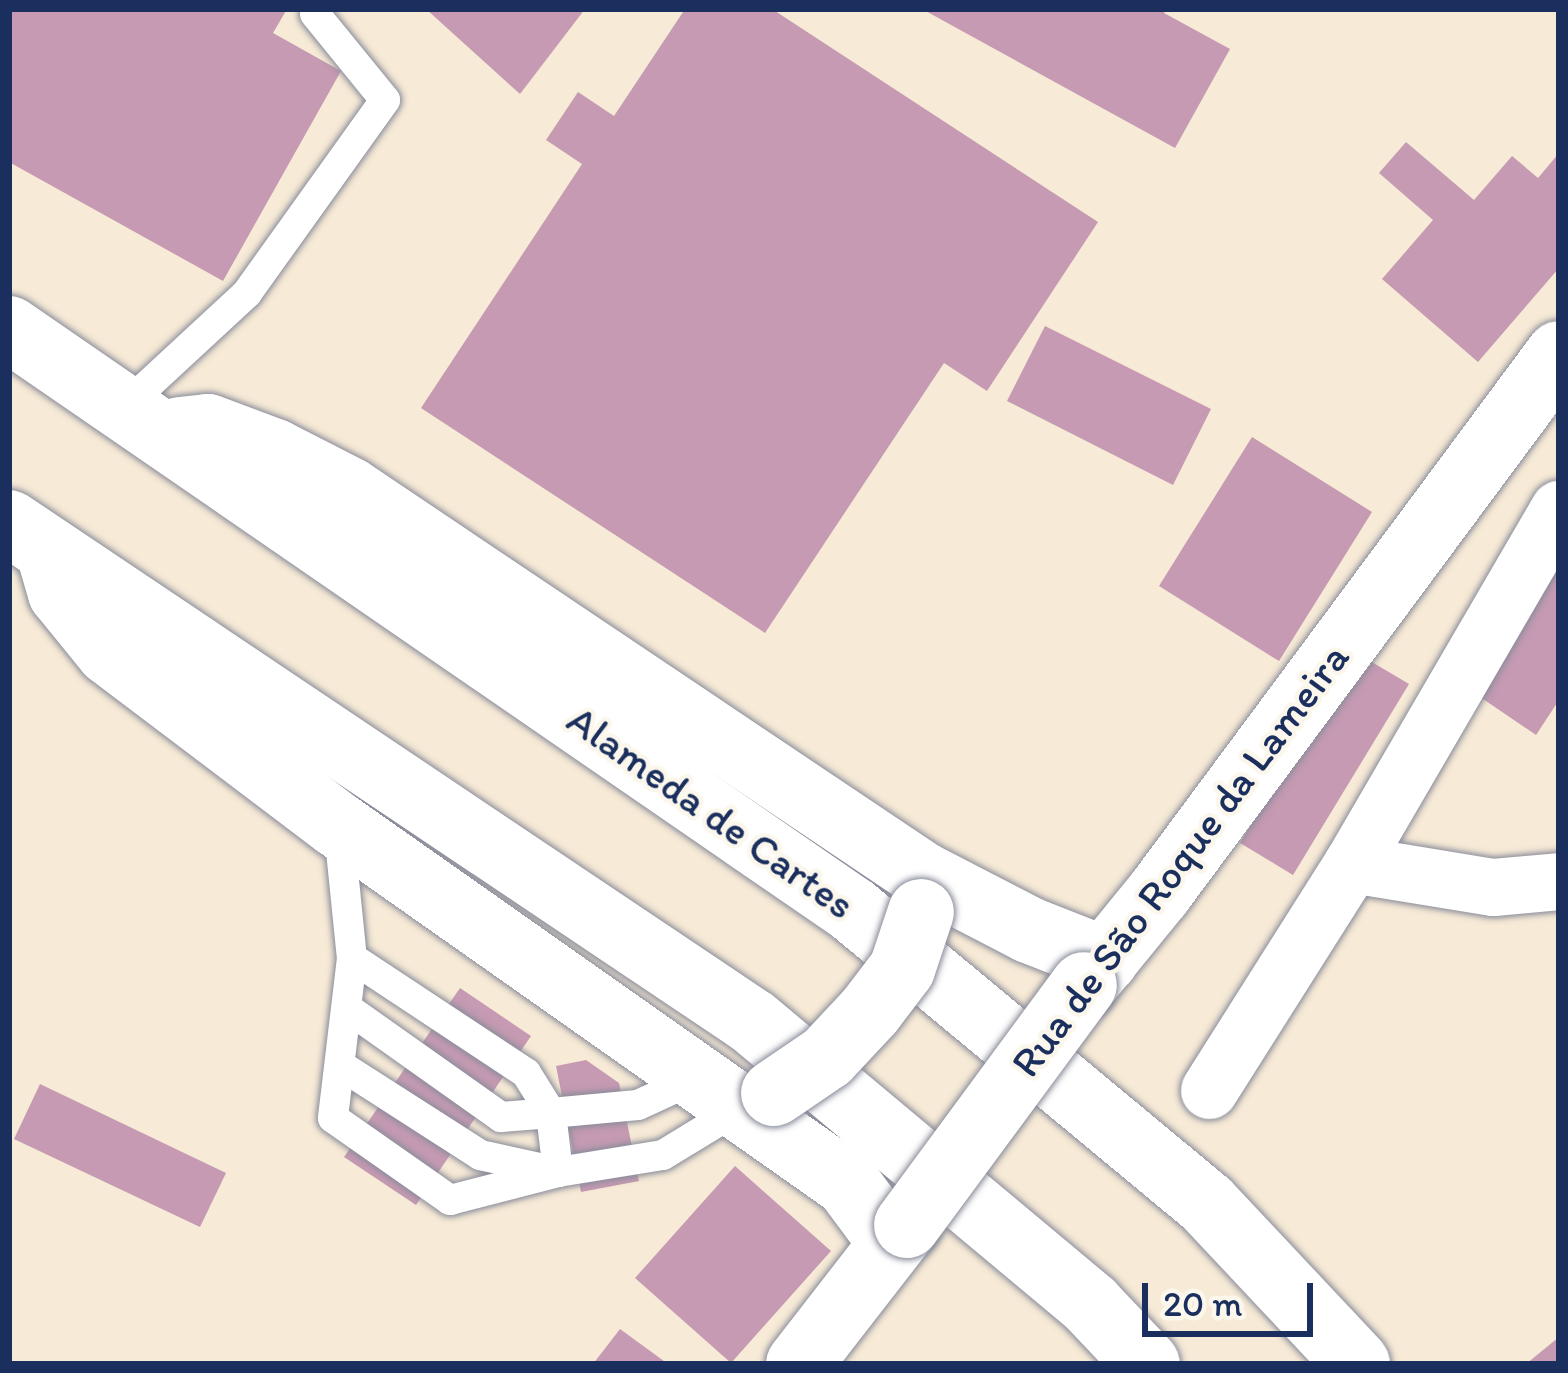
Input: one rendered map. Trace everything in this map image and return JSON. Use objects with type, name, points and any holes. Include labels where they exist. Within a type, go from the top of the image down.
[{"type":"main road","name":"Alameda de Cartes","points":[[9,328],[853,910],[1207,1204],[1358,1364]]},
{"type":"main road","name":"Rua de São Roque da Lameira","points":[[799,1364],[1559,355]]},
{"type":"main road","points":[[144,421],[208,427],[275,452],[349,490],[921,893],[1029,930],[1095,972]]},
{"type":"main road","points":[[29,538],[61,593],[109,652],[338,825],[740,1092],[899,1233]]},
{"type":"main road","points":[[29,538],[119,593],[753,1022],[1091,1304],[1147,1364]]},
{"type":"main road","points":[[740,1092],[826,1057],[870,1011],[902,970],[921,893]]},
{"type":"street","points":[[1209,1090],[1352,864],[1559,509]]},
{"type":"street","points":[[1352,864],[1493,887],[1559,881]]},
{"type":"lane","points":[[144,421],[247,293],[385,100],[315,14]]},
{"type":"lane","points":[[338,825],[352,958],[333,1118],[450,1199],[558,1172],[663,1155],[740,1092]]},
{"type":"lane","points":[[352,958],[526,1073],[551,1112],[558,1172]]},
{"type":"lane","points":[[346,1008],[501,1118],[740,1092]]},
{"type":"lane","points":[[340,1064],[480,1155],[558,1172]]},
{"type":"building","points":[[9,9],[287,9],[273,33],[341,71],[223,281],[9,162]]},
{"type":"building","points":[[426,9],[585,9],[520,94]]},
{"type":"building","points":[[685,9],[772,9],[1098,222],[987,391],[944,363],[765,633],[421,408],[582,164],[546,140],[578,92],[614,116]]},
{"type":"building","points":[[922,9],[1166,9],[1164,13],[1230,49],[1175,148]]},
{"type":"building","points":[[1406,142],[1474,200],[1512,156],[1538,178],[1559,153],[1559,268],[1478,362],[1382,279],[1433,220],[1379,173]]},
{"type":"building","points":[[1045,326],[1211,409],[1173,485],[1007,401]]},
{"type":"building","points":[[1252,437],[1372,512],[1279,661],[1159,586]]},
{"type":"building","points":[[1559,541],[1559,700],[1536,735],[1461,684]]},
{"type":"building","points":[[1355,652],[1409,684],[1293,875],[1240,843]]},
{"type":"building","points":[[460,988],[531,1036],[416,1205],[344,1157]]},
{"type":"building","points":[[586,1060],[619,1083],[639,1181],[581,1192],[556,1066]]},
{"type":"building","points":[[40,1084],[226,1173],[200,1227],[14,1139]]},
{"type":"building","points":[[735,1166],[831,1251],[731,1363],[635,1278]]},
{"type":"building","points":[[620,1329],[668,1364],[593,1364]]},
{"type":"building","points":[[1559,1337],[1559,1364],[1526,1364]]}]
